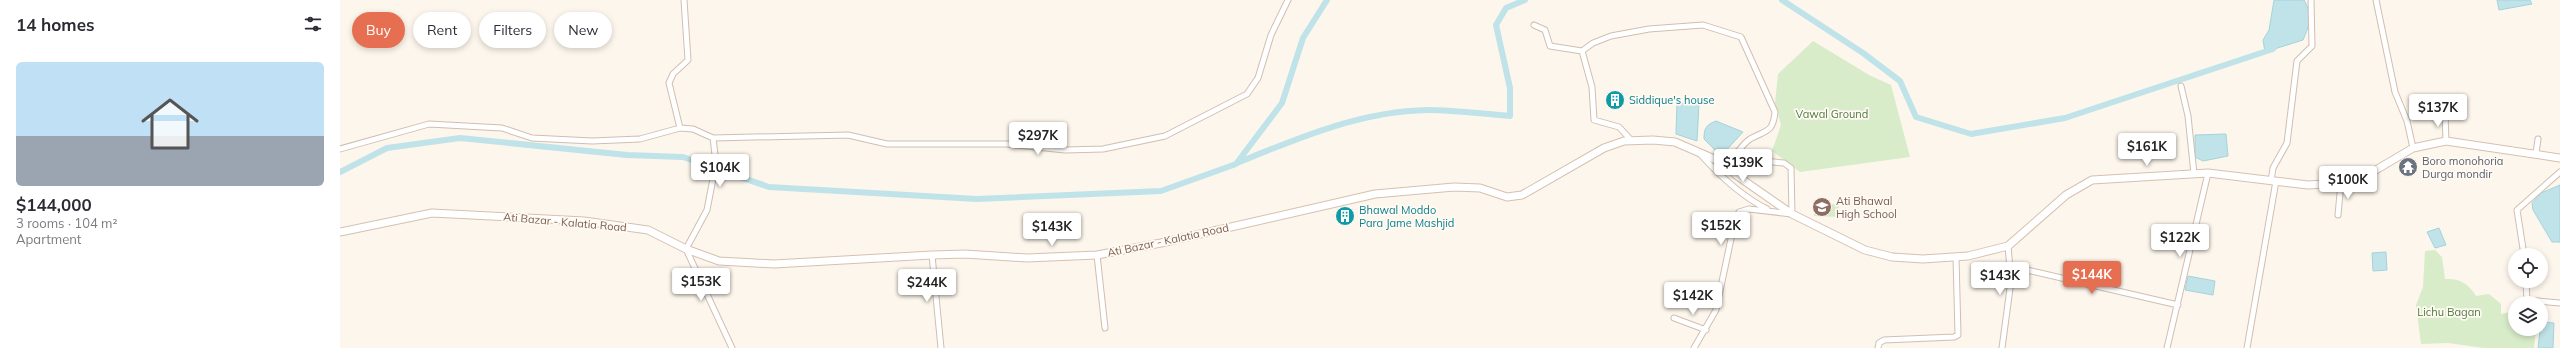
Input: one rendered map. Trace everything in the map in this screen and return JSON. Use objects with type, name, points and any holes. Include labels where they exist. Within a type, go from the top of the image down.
[{"type":"main road","name":"Ati Bazar - Kalatia Road","points":[[340,232],[432,213],[584,221],[648,230],[686,249],[719,261],[774,264],[932,255],[965,254],[1027,258],[1098,254],[1161,243],[1375,194],[1454,187],[1480,188],[1506,197],[1522,195],[1604,148],[1624,140],[1675,142],[1696,150],[1728,165],[1736,175],[1792,214]]},
{"type":"main road","points":[[1792,214],[1866,250],[1892,258],[1956,257],[2008,246],[2066,195],[2092,180],[2208,173],[2308,185],[2341,183],[2364,177],[2413,148],[2446,142],[2536,153],[2560,158]]},
{"type":"street","points":[[680,128],[669,83],[673,74],[688,60],[684,0]]},
{"type":"street","points":[[340,149],[428,124],[502,128],[532,138],[592,141],[640,139],[680,128],[693,129],[713,138],[848,135],[887,144],[1007,144],[1065,150],[1103,149],[1165,136],[1247,94],[1258,78],[1271,35],[1288,0]]},
{"type":"street","points":[[2247,348],[2273,181],[2273,168],[2286,143],[2297,61],[2312,46],[2311,0]]},
{"type":"street","points":[[2376,0],[2395,92],[2406,121],[2413,148]]},
{"type":"street","points":[[1534,25],[1545,30],[1550,46],[1582,51],[1593,43],[1611,36],[1649,29],[1703,25],[1742,37],[1775,112],[1774,122],[1768,131],[1750,139],[1738,151],[1728,165]]},
{"type":"street","points":[[1582,51],[1592,87],[1594,120],[1619,127],[1631,140]]},
{"type":"street","points":[[2180,86],[2188,116],[2194,174]]},
{"type":"street","points":[[2445,114],[2446,142]]},
{"type":"street","points":[[713,138],[716,163],[707,210],[686,249],[732,348]]},
{"type":"street","points":[[2536,153],[2538,139]]},
{"type":"street","points":[[1696,150],[1721,177],[1754,202],[1770,211]]},
{"type":"street","points":[[1694,348],[1706,330],[1716,310],[1735,220],[1739,212],[1749,209],[1792,214],[1791,168],[1784,163],[1763,161],[1738,151]]},
{"type":"street","points":[[2523,248],[2517,210],[2560,172]]},
{"type":"street","points":[[2167,348],[2208,173]]},
{"type":"street","points":[[2338,215],[2341,183]]},
{"type":"street","points":[[2002,348],[2010,266],[2008,246]]},
{"type":"street","points":[[1098,254],[1105,328]]},
{"type":"street","points":[[932,255],[941,348]]},
{"type":"street","points":[[1878,348],[1879,343],[1884,340],[1954,337],[1958,335],[1956,257]]},
{"type":"street","points":[[2010,266],[2178,305]]},
{"type":"street","points":[[2526,288],[2527,300],[2560,303]]},
{"type":"street","points":[[1674,318],[1706,330]]},
{"type":"green space","name":"Vawal Ground","points":[[1813,41],[1869,75],[1891,85],[1910,157],[1800,172],[1772,151],[1781,125],[1775,103],[1778,74]]},
{"type":"green space","points":[[1814,204],[1839,204],[1839,217],[1814,216]]},
{"type":"green space","name":"Lichu Bagan","points":[[2435,250],[2442,257],[2445,279],[2460,281],[2467,285],[2476,296],[2489,294],[2501,304],[2501,314],[2508,312],[2508,336],[2535,336],[2534,348],[2484,348],[2448,343],[2421,344],[2416,305],[2423,287],[2425,251]]},
{"type":"water","points":[[2274,0],[2304,0],[2309,11],[2310,20],[2303,40],[2265,52],[2263,40],[2269,30]]},
{"type":"water","points":[[2497,0],[2530,0],[2532,4],[2499,10]]},
{"type":"water","points":[[1677,103],[1699,104],[1697,141],[1676,134]]},
{"type":"water","points":[[1716,121],[1743,132],[1721,156],[1704,139],[1706,127]]},
{"type":"water","points":[[2226,134],[2228,156],[2203,161],[2195,157],[2195,135]]},
{"type":"water","points":[[2560,185],[2560,242],[2552,242],[2533,210],[2532,203],[2541,193]]},
{"type":"water","points":[[2439,228],[2446,245],[2435,248],[2427,232]]},
{"type":"water","points":[[2386,252],[2387,270],[2373,271],[2372,253]]},
{"type":"water","points":[[2188,276],[2215,281],[2213,295],[2185,290]]},
{"type":"water","points":[[2548,323],[2554,323],[2553,348],[2538,348],[2539,336],[2548,336]]},
{"type":"waterway","points":[[340,172],[387,148],[460,138],[627,155],[683,157],[769,187],[977,199],[1161,191],[1236,164],[1282,103],[1303,38],[1327,0]]},
{"type":"waterway","points":[[1237,163],[1283,144],[1330,128],[1378,115],[1428,110],[1459,111],[1510,116],[1510,88],[1496,25],[1506,8],[1525,0]]},
{"type":"waterway","points":[[1782,0],[1863,53],[1900,81],[1916,117],[1971,134],[2065,118],[2273,49]]},
{"type":"place","name":"Siddique's house","points":[[1615,100]]},
{"type":"place","name":"Boro monohoria Durga mondir","points":[[2408,167]]},
{"type":"place","name":"Ati Bhawal High School","points":[[1822,207]]},
{"type":"place","name":"Bhawal Moddo Para Jame Mashjid","points":[[1345,216]]}]
